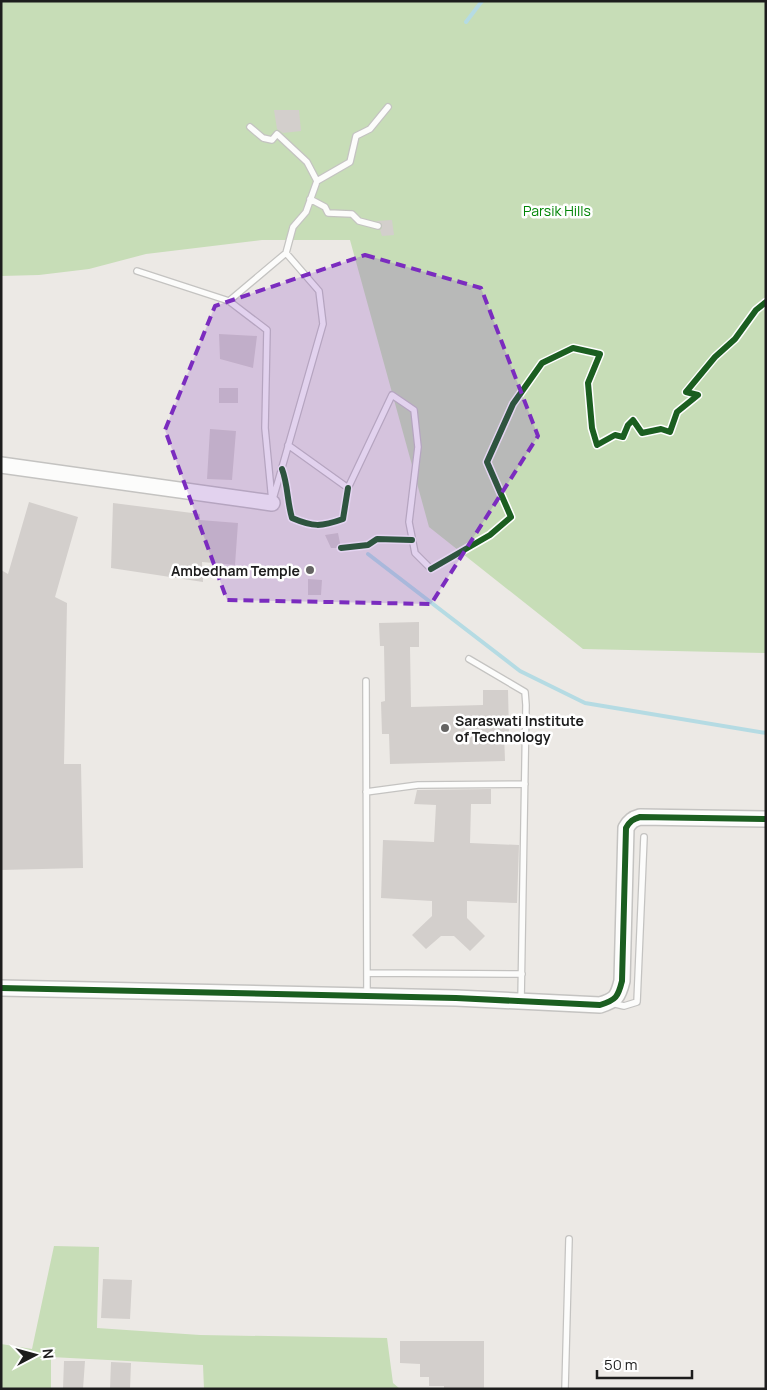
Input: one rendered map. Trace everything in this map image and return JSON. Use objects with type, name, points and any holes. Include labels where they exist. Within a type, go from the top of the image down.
[{"type":"street","points":[[1,465],[272,503]]},
{"type":"street","points":[[1,988],[367,996],[600,1005],[612,1001],[619,994],[622,981],[626,828],[629,822],[640,817],[766,819]]},
{"type":"lane","points":[[229,300],[286,253],[293,227],[306,212],[317,180],[350,162],[356,136],[370,129],[388,107]]},
{"type":"lane","points":[[250,127],[263,138],[272,140],[277,134],[307,162],[317,180]]},
{"type":"lane","points":[[310,199],[325,206],[328,213],[352,214],[359,221],[378,226]]},
{"type":"lane","points":[[272,503],[323,324],[319,291],[286,253]]},
{"type":"lane","points":[[137,270],[229,300],[267,330],[266,428],[272,503]]},
{"type":"lane","points":[[288,445],[348,488],[392,395],[414,410],[418,447],[409,522],[414,553],[431,570]]},
{"type":"lane","points":[[469,659],[525,692],[521,1001]]},
{"type":"lane","points":[[366,681],[367,996]]},
{"type":"lane","points":[[366,792],[418,785],[525,784]]},
{"type":"lane","points":[[607,1003],[624,1006],[637,1002],[644,837]]},
{"type":"lane","points":[[368,973],[522,974]]},
{"type":"lane","points":[[565,1389],[569,1239]]},
{"type":"highlighted area","points":[[365,255],[481,288],[538,436],[431,604],[227,600],[165,430],[215,306]]},
{"type":"green space","name":"Parsik Hills","points":[[1,1],[766,1],[766,653],[583,649],[429,527],[350,240],[262,240],[146,254],[89,269],[39,275],[1,276]]},
{"type":"green space","points":[[54,1246],[99,1247],[97,1328],[200,1335],[387,1338],[393,1383],[400,1389],[204,1389],[203,1365],[51,1357],[51,1389],[1,1389],[1,1344],[32,1349]]},
{"type":"building","points":[[274,110],[299,110],[301,131],[283,133],[277,129]]},
{"type":"building","points":[[392,220],[394,235],[382,236],[380,230],[382,224],[376,221]]},
{"type":"building","points":[[219,334],[257,336],[253,368],[220,359]]},
{"type":"building","points":[[219,388],[238,388],[238,403],[219,403]]},
{"type":"building","points":[[210,429],[236,431],[232,480],[207,479]]},
{"type":"building","points":[[29,502],[78,517],[55,597],[67,603],[64,764],[81,764],[83,868],[1,870],[1,570],[8,574]]},
{"type":"building","points":[[113,503],[200,514],[200,520],[238,523],[235,565],[202,562],[203,582],[111,568]]},
{"type":"building","points":[[338,533],[341,548],[331,548],[325,535]]},
{"type":"building","points":[[308,579],[322,580],[321,595],[308,595]]},
{"type":"building","points":[[419,622],[419,647],[410,647],[411,707],[483,705],[483,690],[508,690],[509,732],[504,732],[505,761],[390,764],[389,734],[382,734],[381,702],[385,701],[384,646],[380,646],[379,623]]},
{"type":"building","points":[[491,789],[491,804],[471,804],[470,843],[519,845],[517,903],[467,901],[467,918],[485,936],[470,951],[454,936],[441,936],[426,949],[412,935],[432,916],[432,901],[381,898],[383,840],[434,842],[436,805],[414,804],[417,790]]},
{"type":"building","points":[[103,1279],[132,1280],[130,1319],[101,1318]]},
{"type":"building","points":[[400,1341],[484,1341],[484,1389],[444,1389],[444,1386],[429,1386],[429,1377],[420,1377],[420,1364],[400,1363]]},
{"type":"building","points":[[64,1361],[85,1361],[83,1389],[63,1389]]},
{"type":"building","points":[[111,1362],[131,1363],[130,1389],[110,1389]]},
{"type":"waterway","points":[[466,22],[482,1]]},
{"type":"waterway","points":[[368,554],[520,671],[585,703],[766,733]]},
{"type":"cycle path","points":[[431,569],[490,535],[511,517],[487,462],[513,404],[542,363],[573,348],[600,354],[588,383],[592,428],[597,445],[615,435],[623,437],[628,425],[633,420],[642,433],[661,429],[670,432],[677,412],[698,395],[686,392],[715,357],[735,339],[756,310],[766,302]]},
{"type":"cycle path","points":[[282,469],[292,518],[306,523],[323,525],[343,519],[348,488]]},
{"type":"cycle path","points":[[341,548],[368,545],[377,539],[412,540]]},
{"type":"cycle path","points":[[1,988],[456,998],[600,1005],[616,997],[622,981],[626,828],[630,822],[640,817],[766,819]]},
{"type":"place","name":"Ambedham Temple","points":[[310,570]]},
{"type":"place","name":"Saraswati Institute of Technology","points":[[445,728]]}]
